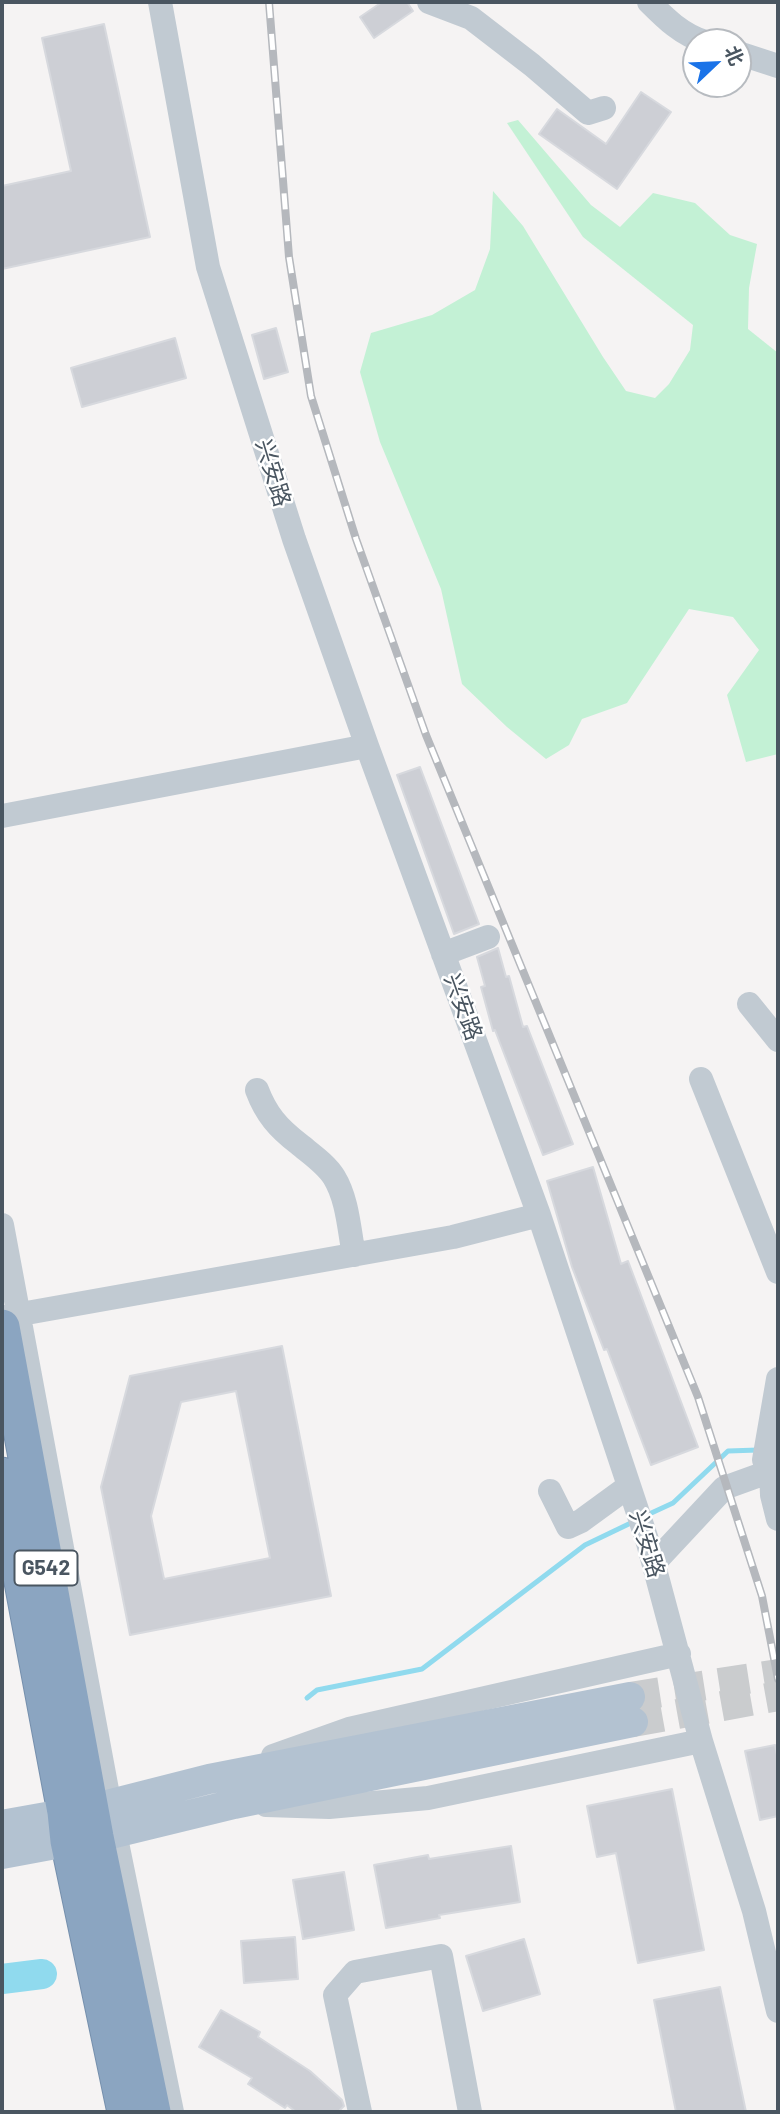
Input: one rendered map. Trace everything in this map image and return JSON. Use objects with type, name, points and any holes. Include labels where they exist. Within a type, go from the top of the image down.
[{"type":"highway","name":"G542","points":[[7,1320],[91,1823],[125,2112]]},
{"type":"highway","name":"G542","points":[[2,1475],[91,1823],[153,2112]]},
{"type":"main road","points":[[2,1825],[91,1823],[234,1804],[632,1709],[209,1779],[91,1823],[2,1854]]},
{"type":"street","name":"兴安路","points":[[159,2],[208,267],[293,539],[539,1215],[651,1553],[701,1741],[766,1912],[778,2011]]},
{"type":"street","points":[[429,2],[471,18],[588,113],[604,108]]},
{"type":"street","points":[[649,2],[682,31]]},
{"type":"street","points":[[752,58],[778,66]]},
{"type":"street","points":[[2,816],[367,746]]},
{"type":"street","points":[[443,954],[488,937]]},
{"type":"street","points":[[749,1004],[778,1040]]},
{"type":"street","points":[[701,1079],[778,1272]]},
{"type":"street","points":[[257,1090],[265,1111],[271,1118],[334,1176],[344,1198],[354,1255]]},
{"type":"street","points":[[2,1225],[7,1320],[453,1237],[539,1215]]},
{"type":"street","points":[[651,1553],[724,1488],[772,1481],[778,1379]]},
{"type":"street","points":[[550,1491],[568,1527],[630,1490]]},
{"type":"street","points":[[209,1779],[349,1729],[679,1654]]},
{"type":"street","points":[[234,1804],[329,1807],[428,1798],[701,1741]]},
{"type":"street","points":[[91,1823],[172,2112]]},
{"type":"street","points":[[360,2112],[335,1995],[355,1972],[440,1956],[470,2112]]},
{"type":"green space","points":[[518,120],[591,205],[620,227],[653,193],[695,203],[730,235],[757,244],[749,288],[748,329],[778,353],[778,754],[746,762],[727,695],[759,650],[733,617],[689,609],[627,703],[582,719],[569,745],[546,759],[507,727],[462,684],[441,589],[380,442],[360,372],[371,333],[432,315],[475,290],[490,249],[493,191],[523,226],[626,391],[655,398],[669,384],[690,350],[693,325],[583,237],[507,123]]},
{"type":"building","points":[[382,2],[407,2],[413,11],[374,38],[360,17]]},
{"type":"building","points":[[104,24],[150,237],[2,269],[2,186],[71,171],[42,38]]},
{"type":"building","points":[[641,92],[671,112],[617,189],[539,134],[557,109],[606,144]]},
{"type":"building","points":[[276,328],[288,372],[264,379],[252,335]]},
{"type":"building","points":[[175,338],[186,378],[82,407],[71,368]]},
{"type":"building","points":[[420,767],[479,924],[454,934],[397,775]]},
{"type":"building","points":[[498,948],[523,1027],[527,1026],[573,1144],[543,1155],[495,1030],[493,1031],[481,987],[485,986],[477,957]]},
{"type":"building","points":[[593,1167],[621,1264],[628,1261],[698,1447],[651,1465],[607,1349],[604,1350],[572,1267],[547,1181]]},
{"type":"building","points":[[282,1346],[331,1596],[130,1635],[101,1487],[130,1376]],"holes":[[[236,1391],[270,1558],[164,1579],[151,1516],[181,1402]]]},
{"type":"building","points":[[775,1745],[778,1760],[778,1816],[760,1820],[745,1751]]},
{"type":"building","points":[[672,1789],[704,1950],[638,1963],[616,1853],[597,1857],[587,1806]]},
{"type":"building","points":[[511,1846],[520,1902],[439,1915],[440,1918],[386,1928],[374,1865],[428,1855],[429,1859]]},
{"type":"building","points":[[344,1872],[354,1930],[303,1939],[293,1880]]},
{"type":"building","points":[[295,1937],[298,1979],[244,1983],[241,1941]]},
{"type":"building","points":[[524,1939],[540,1994],[483,2011],[466,1956]]},
{"type":"building","points":[[720,1987],[746,2112],[676,2112],[654,2000]]},
{"type":"building","points":[[221,2010],[260,2032],[258,2037],[310,2071],[342,2100],[344,2106],[338,2112],[296,2112],[287,2105],[285,2108],[248,2084],[252,2078],[199,2047]]},
{"type":"waterway","points":[[647,1515],[673,1503],[728,1451],[758,1450]]},
{"type":"waterway","points":[[307,1698],[317,1690],[422,1669],[585,1545],[635,1521]]},
{"type":"waterway","points":[[2,1979],[42,1974]]},
{"type":"tunnel","points":[[630,1697],[778,1674]]},
{"type":"tunnel","points":[[633,1722],[778,1696]]},
{"type":"railway","points":[[269,2],[289,257],[311,396],[356,539],[426,735],[698,1397],[762,1596],[778,1679]]}]
